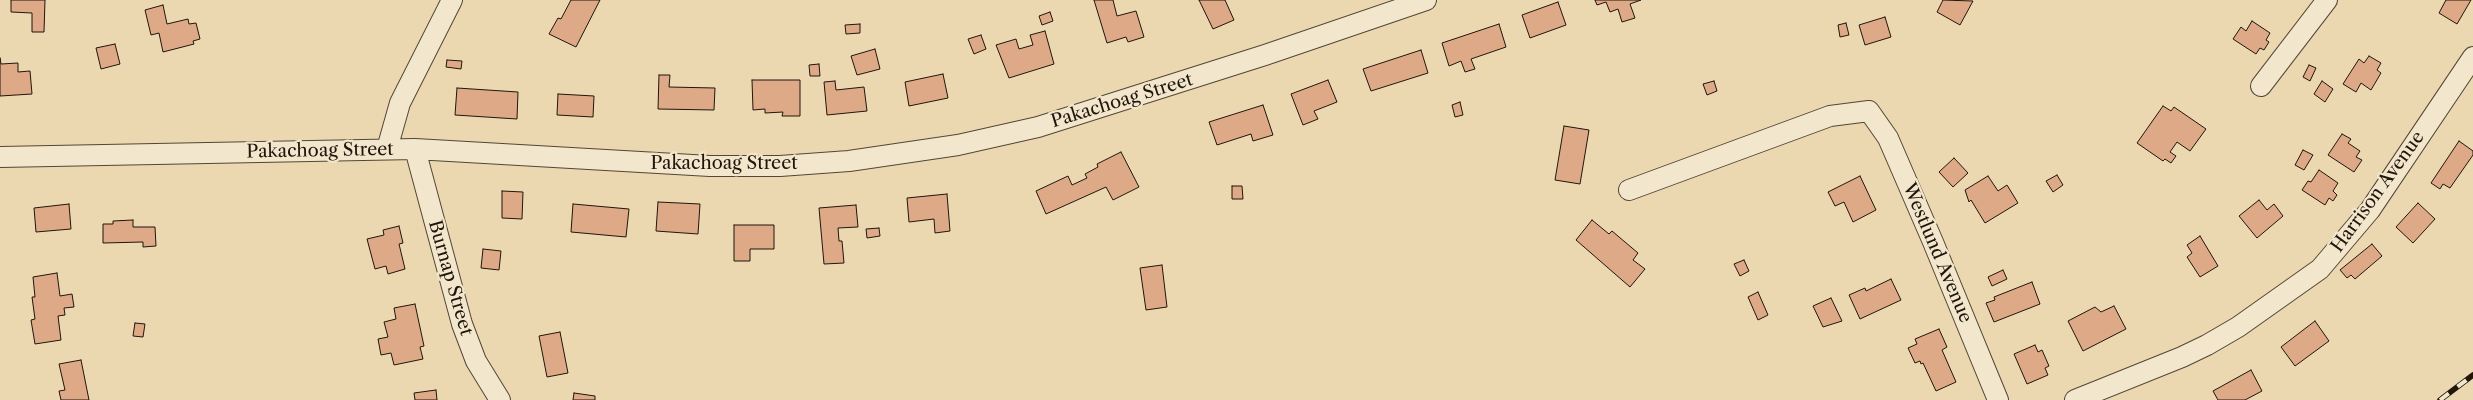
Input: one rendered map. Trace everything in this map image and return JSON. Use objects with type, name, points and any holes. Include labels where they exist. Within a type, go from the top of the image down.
[{"type":"street","points":[[387,149],[400,103],[452,0]]},
{"type":"street","name":"Pakachoag Street","points":[[0,156],[416,149],[639,163],[745,167],[814,164],[903,154],[986,140],[1038,127],[1264,55],[1426,0]]},
{"type":"street","points":[[2261,86],[2327,0]]},
{"type":"street","name":"Harrison Avenue","points":[[2075,400],[2207,345],[2244,323],[2320,269],[2370,210],[2473,57]]},
{"type":"street","name":"Westlund Avenue","points":[[1629,190],[1830,116],[1868,111],[1888,138],[1998,400]]},
{"type":"street","name":"Burnap Street","points":[[416,149],[462,324],[476,361],[500,400]]},
{"type":"building","points":[[11,0],[45,0],[44,32],[32,32],[32,13],[11,12]]},
{"type":"building","points":[[571,0],[600,0],[576,47],[549,34],[558,18],[561,19]]},
{"type":"building","points":[[1094,0],[1113,0],[1117,16],[1136,11],[1144,37],[1128,42],[1126,37],[1107,43]]},
{"type":"building","points":[[1199,0],[1225,0],[1234,20],[1213,29]]},
{"type":"building","points":[[1595,0],[1641,0],[1630,4],[1635,18],[1622,22],[1618,9],[1610,12],[1606,2],[1597,5]]},
{"type":"building","points":[[1943,0],[1973,1],[1960,25],[1937,12]]},
{"type":"building","points":[[2446,0],[2471,0],[2457,24],[2439,13]]},
{"type":"building","points":[[1558,2],[1566,25],[1530,38],[1522,15]]},
{"type":"building","points":[[163,5],[167,24],[188,19],[189,24],[196,23],[200,39],[193,41],[194,44],[163,52],[159,33],[151,35],[145,10]]},
{"type":"building","points":[[1050,12],[1053,21],[1042,25],[1039,16]]},
{"type":"building","points":[[1885,17],[1891,37],[1865,45],[1859,25]]},
{"type":"building","points":[[2252,21],[2270,33],[2266,40],[2269,42],[2264,50],[2260,48],[2256,54],[2233,39],[2241,27],[2246,31]]},
{"type":"building","points":[[1846,23],[1849,35],[1840,37],[1838,25]]},
{"type":"building","points":[[860,24],[860,33],[846,34],[845,25]]},
{"type":"building","points":[[1499,24],[1506,47],[1471,59],[1475,69],[1465,72],[1461,61],[1449,66],[1442,43]]},
{"type":"building","points":[[1045,31],[1054,64],[1009,78],[996,45],[1016,39],[1019,49],[1033,45],[1030,35]]},
{"type":"building","points":[[981,35],[986,49],[974,54],[968,39]]},
{"type":"building","points":[[115,44],[120,64],[101,69],[96,48]]},
{"type":"building","points":[[875,49],[880,69],[857,75],[851,56]]},
{"type":"building","points":[[1421,50],[1428,73],[1371,91],[1363,69]]},
{"type":"building","points":[[2369,56],[2381,63],[2377,70],[2381,73],[2371,90],[2361,83],[2356,92],[2343,84],[2359,59],[2364,63]]},
{"type":"building","points":[[0,58],[1,64],[18,63],[18,72],[30,71],[32,94],[0,96]]},
{"type":"building","points":[[447,60],[462,61],[461,69],[446,67]]},
{"type":"building","points":[[819,64],[820,76],[810,76],[809,65]]},
{"type":"building","points":[[2309,65],[2316,68],[2310,81],[2303,77]]},
{"type":"building","points":[[943,74],[948,98],[909,106],[905,82]]},
{"type":"building","points":[[659,75],[670,75],[669,87],[715,88],[714,110],[658,109]]},
{"type":"building","points":[[752,80],[800,80],[800,116],[782,116],[783,112],[765,113],[765,109],[753,110]]},
{"type":"building","points":[[1328,80],[1337,102],[1314,111],[1318,119],[1303,125],[1291,94]]},
{"type":"building","points":[[835,81],[836,90],[864,87],[867,111],[827,115],[824,82]]},
{"type":"building","points":[[1714,81],[1717,91],[1707,95],[1703,84]]},
{"type":"building","points":[[2322,81],[2333,89],[2325,102],[2314,94]]},
{"type":"building","points":[[457,88],[518,92],[517,119],[455,115]]},
{"type":"building","points":[[558,94],[594,96],[593,117],[557,115]]},
{"type":"building","points":[[1460,102],[1463,115],[1455,117],[1452,105]]},
{"type":"building","points":[[1263,105],[1273,135],[1253,141],[1251,134],[1217,145],[1209,122]]},
{"type":"building","points":[[2163,106],[2171,111],[2174,107],[2206,129],[2190,151],[2177,142],[2170,152],[2176,156],[2171,163],[2165,159],[2163,161],[2137,143]]},
{"type":"building","points":[[1564,126],[1589,130],[1580,184],[1555,180]]},
{"type":"building","points":[[2342,134],[2351,139],[2348,143],[2360,151],[2356,157],[2362,160],[2354,172],[2328,155]]},
{"type":"building","points":[[2459,141],[2473,151],[2473,155],[2450,188],[2443,184],[2440,189],[2431,183]]},
{"type":"building","points":[[2303,150],[2313,155],[2304,170],[2295,165]]},
{"type":"building","points":[[1121,152],[1139,187],[1113,200],[1106,187],[1046,214],[1036,191],[1068,176],[1072,185],[1087,178],[1085,174],[1098,167],[1097,164]]},
{"type":"building","points":[[1954,158],[1968,173],[1953,187],[1939,172]]},
{"type":"building","points":[[2319,170],[2338,183],[2333,191],[2337,195],[2333,201],[2329,198],[2325,205],[2302,190],[2308,181],[2311,182]]},
{"type":"building","points":[[2057,175],[2063,185],[2053,192],[2046,181]]},
{"type":"building","points":[[1860,176],[1876,210],[1853,222],[1844,202],[1835,206],[1828,192]]},
{"type":"building","points":[[1988,176],[1998,191],[2007,185],[2018,203],[1985,223],[1971,200],[1969,202],[1965,190]]},
{"type":"building","points":[[1232,186],[1242,186],[1243,199],[1232,199]]},
{"type":"building","points":[[502,191],[523,192],[522,219],[502,218]]},
{"type":"building","points":[[947,194],[950,231],[935,233],[934,219],[909,222],[907,198]]},
{"type":"building","points":[[2259,200],[2267,210],[2274,204],[2283,216],[2257,238],[2239,216]]},
{"type":"building","points":[[658,202],[700,204],[698,234],[656,231]]},
{"type":"building","points":[[2418,203],[2435,219],[2413,243],[2396,227]]},
{"type":"building","points":[[69,204],[71,229],[36,232],[34,208]]},
{"type":"building","points":[[573,204],[629,209],[626,237],[571,232]]},
{"type":"building","points":[[856,205],[858,227],[838,228],[839,241],[842,241],[844,263],[824,264],[819,208]]},
{"type":"building","points":[[133,220],[133,227],[155,227],[156,246],[143,247],[143,242],[103,243],[103,224],[113,224],[113,221]]},
{"type":"building","points":[[1592,220],[1609,234],[1612,231],[1638,253],[1633,260],[1645,269],[1630,287],[1576,240]]},
{"type":"building","points":[[734,225],[774,225],[774,249],[750,249],[750,261],[734,261]]},
{"type":"building","points":[[399,226],[403,243],[399,244],[405,269],[388,274],[386,266],[375,269],[367,239],[384,235],[383,230]]},
{"type":"building","points":[[879,228],[880,236],[867,238],[866,229]]},
{"type":"building","points":[[2200,236],[2218,266],[2200,277],[2187,257],[2192,253],[2187,245]]},
{"type":"building","points":[[2372,244],[2382,256],[2355,279],[2351,275],[2347,278],[2340,270]]},
{"type":"building","points":[[483,249],[501,251],[499,270],[481,268]]},
{"type":"building","points":[[1744,260],[1749,271],[1740,276],[1734,264]]},
{"type":"building","points":[[1162,265],[1167,307],[1146,310],[1140,268]]},
{"type":"building","points":[[2003,270],[2007,279],[1992,286],[1988,277]]},
{"type":"building","points":[[57,273],[60,296],[72,294],[74,307],[64,308],[65,315],[58,316],[61,340],[35,344],[31,320],[35,319],[32,297],[35,297],[33,277]]},
{"type":"building","points":[[1891,279],[1901,300],[1860,319],[1849,295],[1865,288],[1866,291]]},
{"type":"building","points":[[2032,282],[2040,304],[1994,322],[1986,303],[1995,300],[1994,297]]},
{"type":"building","points":[[1758,292],[1768,315],[1758,320],[1748,297]]},
{"type":"building","points":[[1831,298],[1842,321],[1823,327],[1813,306]]},
{"type":"building","points":[[415,304],[424,346],[420,347],[423,359],[394,365],[391,353],[381,355],[378,339],[388,337],[384,322],[396,319],[394,308]]},
{"type":"building","points":[[2114,306],[2126,329],[2083,351],[2068,321],[2095,307],[2101,312]]},
{"type":"building","points":[[2315,321],[2329,341],[2295,366],[2281,347]]},
{"type":"building","points":[[135,323],[145,324],[143,337],[133,336]]},
{"type":"building","points":[[1939,329],[1947,347],[1942,350],[1956,382],[1936,391],[1923,363],[1921,364],[1920,361],[1915,363],[1908,348],[1917,344],[1915,339]]},
{"type":"building","points":[[560,332],[568,373],[547,377],[539,336]]},
{"type":"building","points":[[2035,345],[2038,352],[2042,350],[2049,366],[2045,368],[2048,375],[2027,384],[2014,354]]},
{"type":"building","points":[[81,360],[89,400],[61,400],[59,391],[65,390],[59,364]]},
{"type":"building","points":[[2251,370],[2262,391],[2245,400],[2218,400],[2213,391]]},
{"type":"building","points":[[436,390],[437,400],[415,400],[414,393]]},
{"type":"building","points":[[574,393],[595,396],[595,400],[573,400]]},
{"type":"railway","points":[[2440,400],[2473,375]]}]
